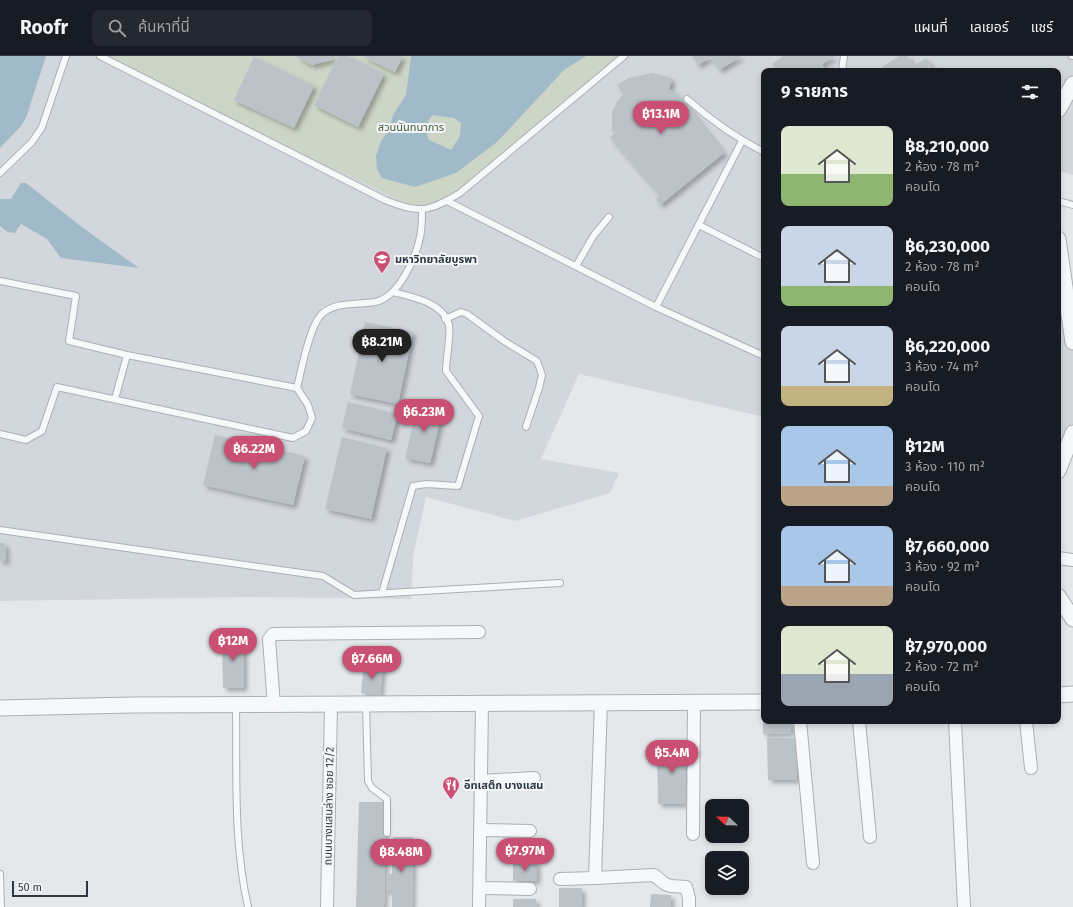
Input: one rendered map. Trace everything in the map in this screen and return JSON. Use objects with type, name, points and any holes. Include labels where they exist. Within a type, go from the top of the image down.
[{"type":"street","points":[[1061,105],[1073,84]]},
{"type":"street","points":[[1061,253],[1070,296],[1073,342]]},
{"type":"street","points":[[1061,463],[1073,433]]},
{"type":"street","points":[[1061,558],[1073,560]]},
{"type":"street","points":[[1061,601],[1073,619]]},
{"type":"street","points":[[274,706],[269,640],[273,634],[479,632]]},
{"type":"street","points":[[1061,695],[1073,694]]},
{"type":"street","points":[[0,708],[132,705],[274,706],[482,705],[601,702],[761,702]]},
{"type":"street","points":[[595,878],[601,702]]},
{"type":"street","points":[[693,834],[694,702]]},
{"type":"street","name":"ถนนบางแสนล่าง ซอย 12/2","points":[[326,907],[331,705]]},
{"type":"street","points":[[479,907],[482,705]]},
{"type":"street","points":[[800,724],[813,863]]},
{"type":"street","points":[[859,724],[870,837]]},
{"type":"street","points":[[956,724],[964,907]]},
{"type":"street","points":[[1026,724],[1031,768]]},
{"type":"street","points":[[481,781],[534,778]]},
{"type":"street","points":[[481,830],[530,831]]},
{"type":"street","points":[[560,879],[654,875],[665,884],[686,887],[689,898],[689,907]]},
{"type":"street","points":[[480,888],[530,889]]},
{"type":"lane","points":[[0,173],[32,142],[42,127],[66,56]]},
{"type":"lane","points":[[100,56],[385,200],[404,208],[422,210],[440,205],[460,193],[624,56]]},
{"type":"lane","points":[[842,68],[844,56]]},
{"type":"lane","points":[[687,99],[710,120],[742,141],[761,150]]},
{"type":"lane","points":[[656,307],[742,141]]},
{"type":"lane","points":[[447,201],[656,307],[761,355]]},
{"type":"lane","points":[[1061,202],[1073,205]]},
{"type":"lane","points":[[297,388],[314,328],[322,314],[336,306],[377,302],[393,292],[410,268],[420,237],[422,210]]},
{"type":"lane","points":[[576,266],[594,235],[609,217]]},
{"type":"lane","points":[[699,225],[761,256]]},
{"type":"lane","points":[[0,280],[76,296],[70,341],[297,388],[308,405],[312,418],[306,431],[293,438],[57,387],[42,431],[26,440],[0,434]]},
{"type":"lane","points":[[382,593],[413,486],[426,484],[458,486],[479,416],[446,372],[449,325],[441,312],[428,302],[393,292]]},
{"type":"lane","points":[[445,319],[461,312],[467,314],[504,341],[537,361],[542,375],[526,427]]},
{"type":"lane","points":[[115,399],[127,354]]},
{"type":"lane","points":[[0,530],[323,576],[354,595],[560,583]]},
{"type":"lane","points":[[366,705],[368,782],[379,796],[387,799],[387,833]]},
{"type":"lane","points":[[236,706],[238,841],[240,865],[248,907]]},
{"type":"lane","points":[[0,874],[1,907]]},
{"type":"shaded area","name":"มหาวิทยาลัยบูรพา","points":[[0,56],[1073,56],[1073,175],[1061,172],[1061,68],[761,68],[761,416],[579,374],[541,459],[619,473],[610,493],[515,521],[426,497],[413,557],[411,599],[246,597],[0,601]]},
{"type":"shaded area","points":[[1061,260],[1073,342],[1073,433],[1061,463]]},
{"type":"green space","name":"สวนนันทนาการ","points":[[98,56],[622,56],[460,193],[422,210],[180,97]]},
{"type":"water","points":[[0,56],[46,56],[26,118],[21,126],[0,148]]},
{"type":"water","points":[[411,56],[586,56],[564,70],[497,142],[456,173],[415,187],[382,178],[377,169],[376,156],[381,141],[389,130],[393,115],[406,95]],"holes":[[[432,115],[454,118],[461,123],[460,136],[451,150],[429,140],[425,127]]]},
{"type":"water","points":[[21,183],[26,183],[83,228],[139,268],[61,258],[47,239],[21,224],[15,233],[8,232],[0,226],[0,199],[11,199]]},
{"type":"building","points":[[295,56],[335,56],[334,59],[312,65]]},
{"type":"building","points":[[338,56],[348,56],[384,74],[358,127],[314,105]]},
{"type":"building","points":[[362,56],[403,56],[395,72]]},
{"type":"building","points":[[692,56],[742,56],[719,70],[711,57],[698,65]]},
{"type":"building","points":[[784,56],[834,57],[822,64],[824,68],[774,68],[772,64]]},
{"type":"building","points":[[899,56],[908,56],[914,66],[926,58],[932,68],[882,68]]},
{"type":"building","points":[[254,57],[314,86],[294,128],[234,100]]},
{"type":"building","points":[[653,73],[671,78],[672,80],[669,89],[682,99],[724,153],[660,205],[656,199],[660,196],[610,138],[617,131],[612,132],[612,112],[618,100],[624,94],[617,85],[628,78]]},
{"type":"building","points":[[365,322],[413,332],[398,404],[350,394]]},
{"type":"building","points":[[348,402],[398,414],[391,440],[342,428]]},
{"type":"building","points":[[418,403],[443,409],[430,463],[405,458]]},
{"type":"building","points":[[215,435],[305,456],[293,505],[203,485]]},
{"type":"building","points":[[342,437],[387,448],[371,519],[325,509]]},
{"type":"building","points":[[0,543],[5,543],[6,561],[0,561]]},
{"type":"building","points":[[237,634],[237,645],[244,644],[244,688],[223,688],[222,635]]},
{"type":"building","points":[[364,664],[383,666],[380,695],[361,693]]},
{"type":"building","points":[[763,724],[791,724],[791,733],[763,734]]},
{"type":"building","points":[[767,738],[797,738],[797,780],[768,780]]},
{"type":"building","points":[[657,744],[686,744],[686,804],[658,804]]},
{"type":"building","points":[[359,802],[386,802],[384,907],[356,907]]},
{"type":"building","points":[[393,837],[413,837],[412,907],[392,907],[392,891],[386,891],[386,874],[392,874]]},
{"type":"building","points":[[514,840],[537,840],[537,858],[514,858]]},
{"type":"building","points":[[537,862],[537,881],[513,881],[513,863]]},
{"type":"building","points":[[559,888],[582,888],[582,907],[559,907]]},
{"type":"building","points":[[651,894],[671,895],[671,907],[650,907]]},
{"type":"building","points":[[513,899],[536,899],[537,907],[513,907]]},
{"type":"place","name":"มหาวิทยาลัยบูรพา","points":[[382,274]]},
{"type":"place","name":"อีทเสต็ก บางแสน","points":[[451,800]]}]
